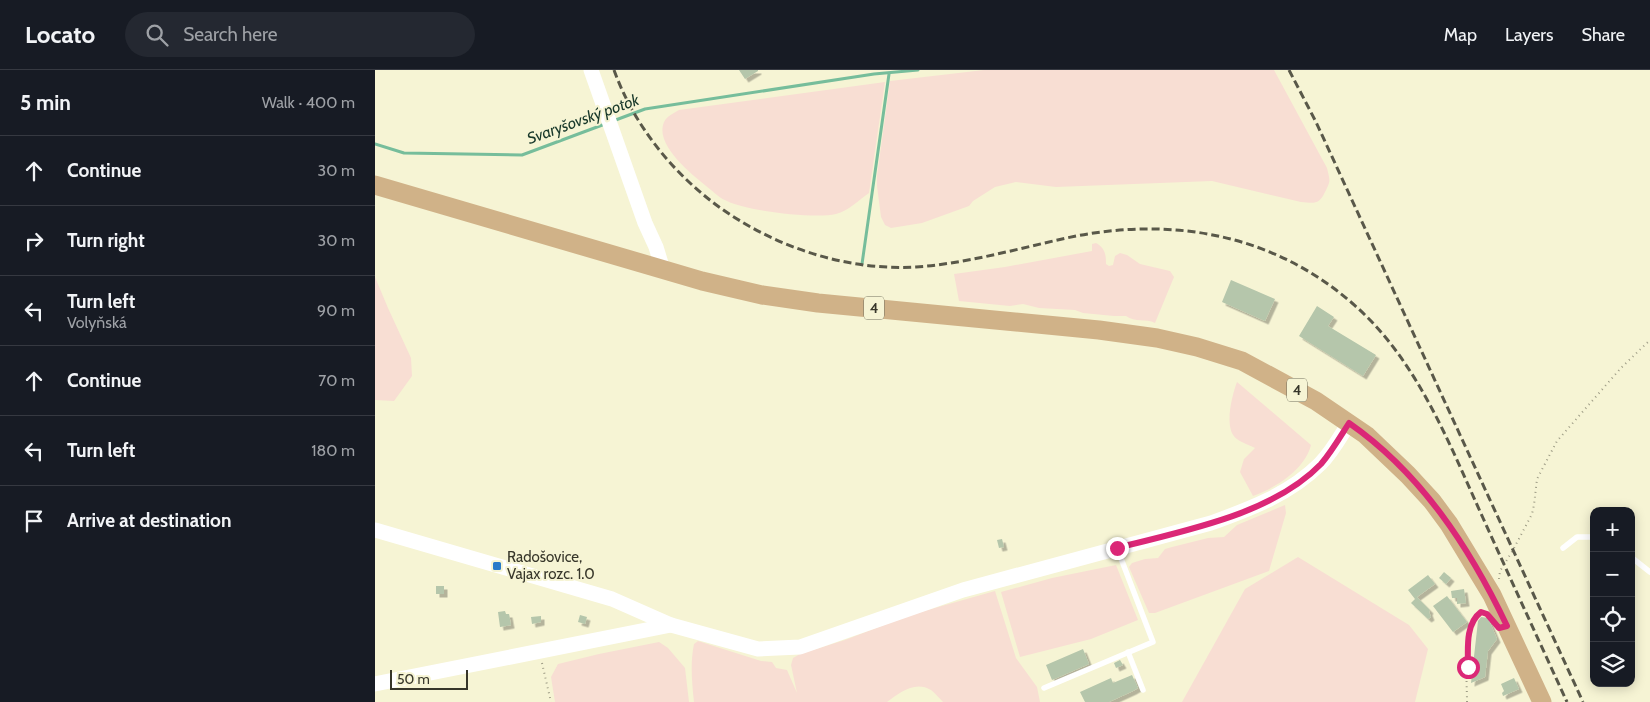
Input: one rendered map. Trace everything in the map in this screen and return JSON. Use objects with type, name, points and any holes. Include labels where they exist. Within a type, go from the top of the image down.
[{"type":"main road","name":"4","points":[[375,185],[663,270],[762,295],[1099,330],[1165,340],[1242,361],[1317,401],[1366,435],[1432,501],[1449,524],[1492,595],[1542,702]]},
{"type":"street","points":[[591,70],[663,270]]},
{"type":"street","points":[[375,530],[612,599],[671,625],[758,649],[800,647],[963,590],[1211,523],[1244,511],[1290,488],[1320,464],[1335,446],[1349,423]]},
{"type":"street","points":[[375,684],[671,625]]},
{"type":"lane","points":[[1563,548],[1577,537],[1590,537]]},
{"type":"lane","points":[[1044,688],[1153,642],[1117,548]]},
{"type":"lane","points":[[1635,560],[1650,572]]},
{"type":"lane","points":[[1128,652],[1143,690]]},
{"type":"path","points":[[1499,579],[1500,571],[1532,514],[1537,479],[1557,441],[1621,368],[1650,340]]},
{"type":"path","points":[[1467,702],[1468,636],[1476,616],[1481,612],[1487,614]]},
{"type":"path","points":[[539,651],[551,702]]},
{"type":"shaded area","points":[[984,70],[1274,70],[1327,168],[1329,183],[1321,199],[1309,203],[1212,181],[1056,187],[1016,182],[995,187],[973,201],[969,206],[922,223],[891,228],[885,225],[881,217],[877,176],[890,81]]},
{"type":"shaded area","points":[[885,82],[869,193],[849,208],[836,214],[797,215],[764,211],[737,205],[725,200],[696,178],[679,161],[671,152],[663,134],[665,120],[679,110]]},
{"type":"shaded area","points":[[1096,243],[1103,249],[1106,264],[1109,266],[1113,265],[1115,256],[1120,253],[1127,255],[1140,264],[1170,271],[1174,277],[1155,323],[1126,316],[1039,308],[1023,304],[1010,306],[959,301],[954,274],[1092,251],[1092,244]]},
{"type":"shaded area","points":[[375,277],[411,358],[412,376],[394,401],[375,400]]},
{"type":"shaded area","points":[[1237,382],[1311,445],[1308,454],[1296,470],[1280,483],[1253,496],[1240,472],[1244,459],[1255,448],[1237,439],[1230,428],[1230,412]]},
{"type":"shaded area","points":[[1285,505],[1286,513],[1269,571],[1155,613],[1149,613],[1129,567],[1132,563],[1158,558],[1165,549],[1172,547],[1208,538],[1224,537],[1237,525]]},
{"type":"shaded area","points":[[1298,557],[1409,625],[1428,649],[1415,702],[1182,702],[1245,589]]},
{"type":"shaded area","points":[[1116,565],[1138,620],[1091,639],[1020,657],[1001,592],[1052,578]]},
{"type":"shaded area","points":[[995,591],[1016,658],[1037,687],[1040,702],[943,702],[931,690],[919,686],[907,689],[887,702],[694,702],[692,658],[694,644],[698,641],[761,661],[772,662],[776,668],[787,670],[797,693],[791,665],[793,658],[800,654],[845,640],[910,615]]},
{"type":"shaded area","points":[[659,642],[668,648],[685,668],[689,702],[555,702],[551,677],[558,664]]},
{"type":"building","points":[[739,70],[758,70],[758,71],[745,79]]},
{"type":"building","points":[[1231,280],[1275,299],[1265,321],[1222,302]]},
{"type":"building","points":[[1317,306],[1334,317],[1328,326],[1376,355],[1363,376],[1299,336]]},
{"type":"building","points":[[1002,539],[1004,547],[999,548],[997,540]]},
{"type":"building","points":[[1444,572],[1451,578],[1446,584],[1439,578]]},
{"type":"building","points":[[1428,575],[1435,584],[1417,597],[1430,610],[1431,617],[1428,619],[1411,603],[1415,599],[1408,590]]},
{"type":"building","points":[[436,586],[444,586],[444,594],[436,594]]},
{"type":"building","points":[[1464,589],[1466,603],[1457,604],[1457,598],[1452,598],[1451,591]]},
{"type":"building","points":[[1447,596],[1467,622],[1453,632],[1433,606]]},
{"type":"building","points":[[505,611],[506,614],[509,614],[511,625],[500,627],[498,612]]},
{"type":"building","points":[[580,615],[587,617],[585,624],[578,622]]},
{"type":"building","points":[[541,616],[541,622],[532,624],[531,617]]},
{"type":"building","points":[[1481,617],[1488,618],[1497,639],[1488,651],[1485,677],[1471,683],[1478,621]]},
{"type":"building","points":[[1083,649],[1089,664],[1052,680],[1046,665]]},
{"type":"building","points":[[1120,660],[1123,665],[1116,668],[1114,663]]},
{"type":"building","points":[[1132,675],[1138,688],[1109,702],[1085,702],[1080,692],[1111,678],[1113,683]]},
{"type":"building","points":[[1514,678],[1519,689],[1503,696],[1502,693],[1504,691],[1501,684]]},
{"type":"waterway","name":"Svaryšovský potok","points":[[613,121],[645,109],[874,74],[918,70]]},
{"type":"waterway","points":[[862,264],[889,74]]},
{"type":"waterway","name":"Svaryšovský potok","points":[[375,144],[404,153],[522,155],[605,124]]},
{"type":"railway","points":[[614,70],[631,109],[642,127],[668,161],[699,191],[737,219],[760,232],[810,253],[862,265],[916,267],[977,258],[1076,236],[1150,229],[1186,231],[1222,237],[1256,247],[1290,261],[1322,280],[1352,303],[1375,325],[1413,375],[1457,460],[1567,702]]},
{"type":"railway","points":[[1289,70],[1316,122],[1583,702]]},
{"type":"place","name":"Radošovice, Vajax rozc. 1.0","points":[[497,566]]},
{"type":"route","points":[[1117,548],[1211,523],[1267,501],[1290,488],[1320,464],[1335,446],[1349,423],[1383,450],[1432,501],[1449,524],[1492,595],[1507,626],[1499,628],[1487,614],[1481,612],[1476,616],[1468,636],[1468,667]]}]
